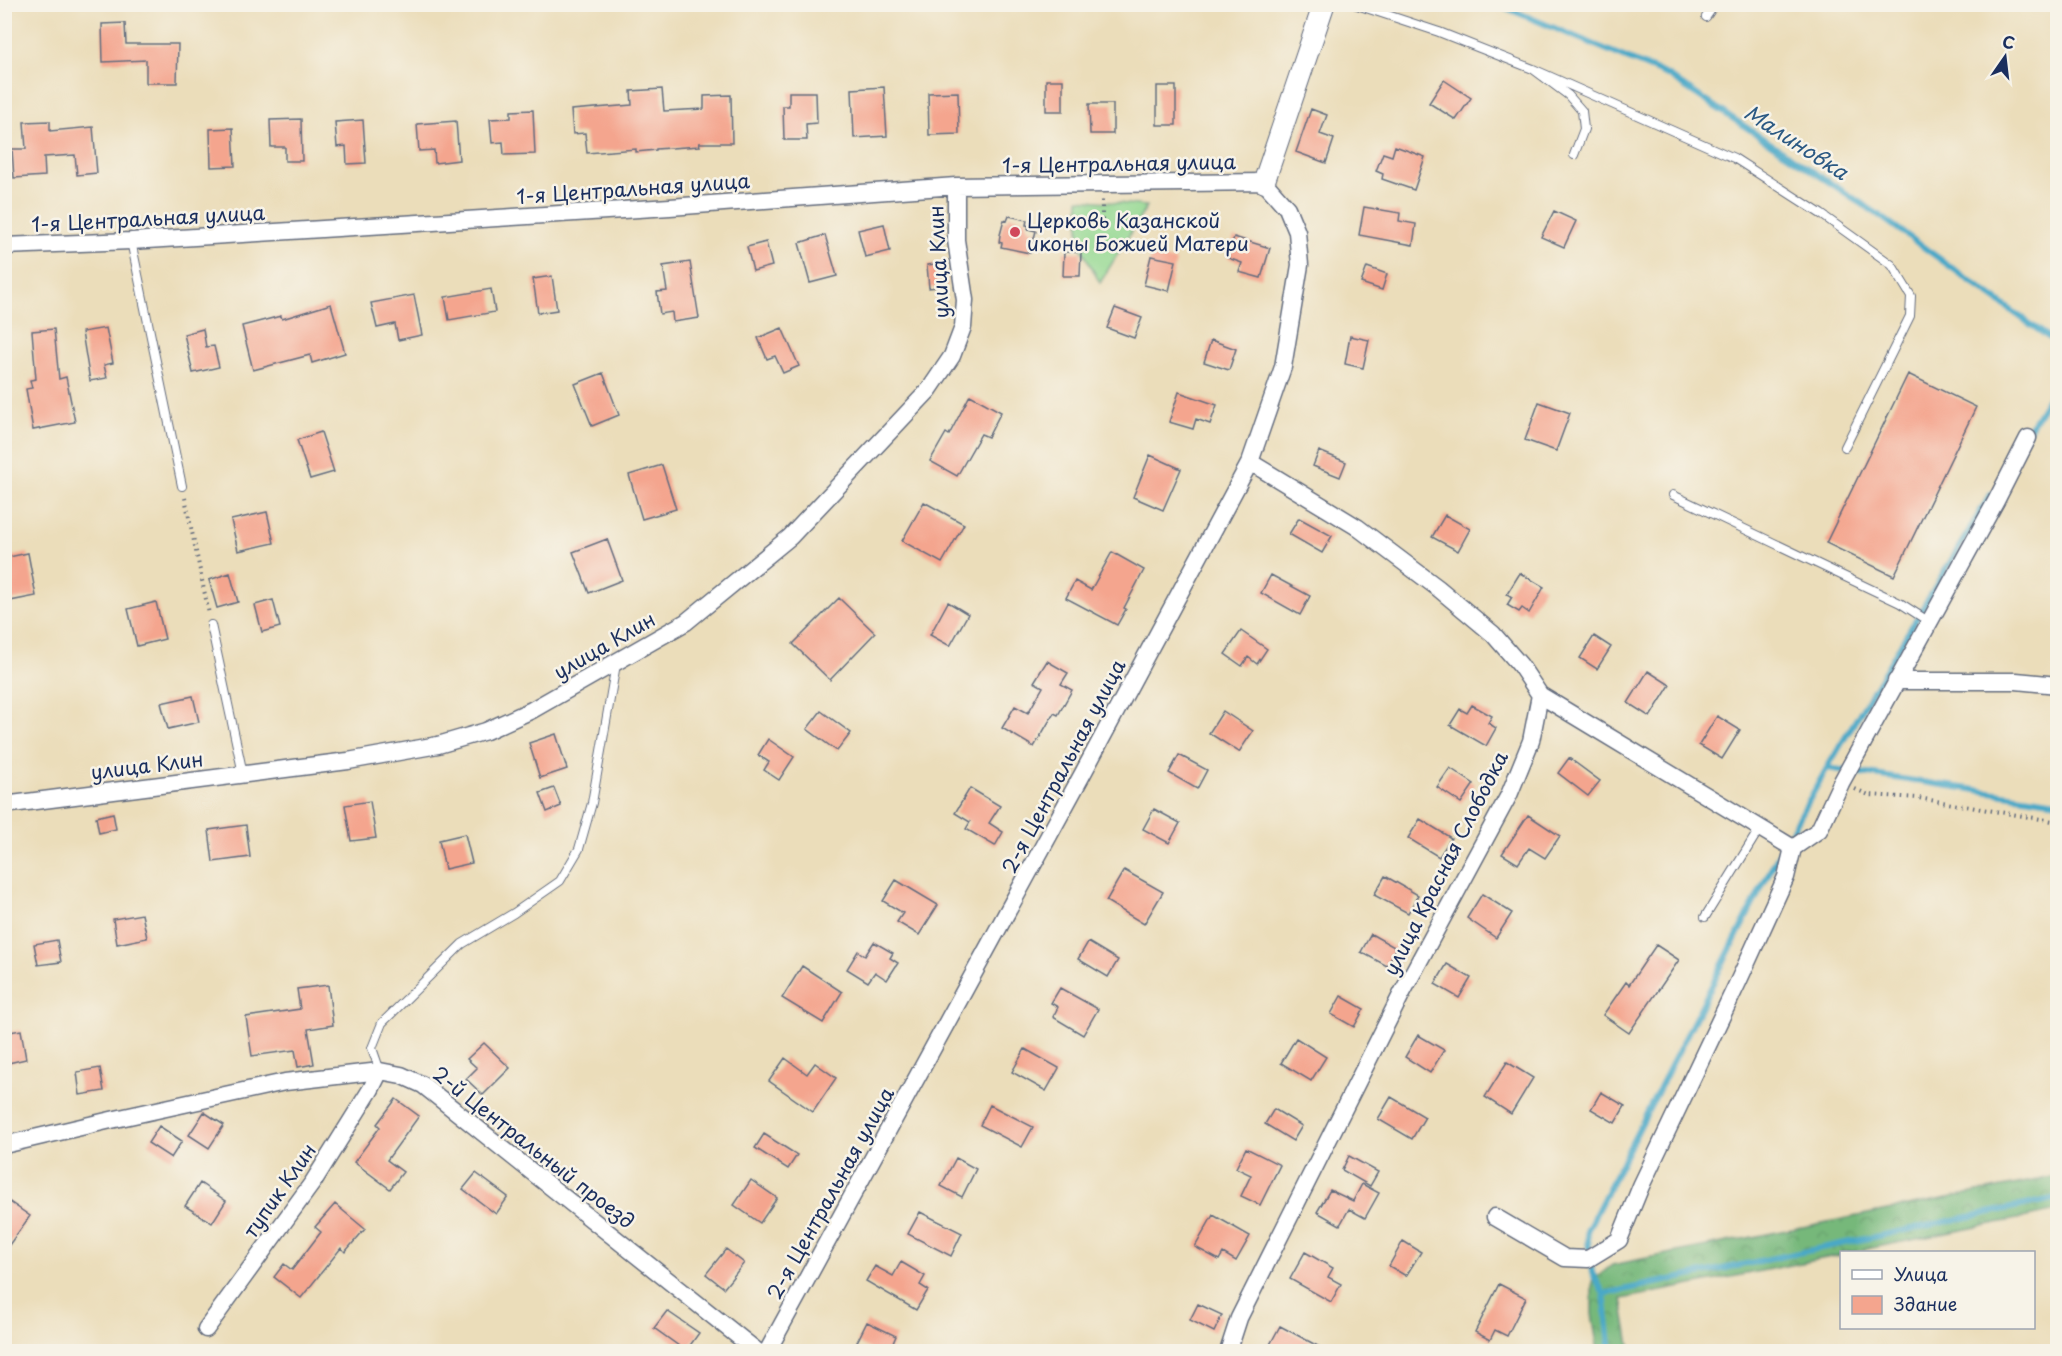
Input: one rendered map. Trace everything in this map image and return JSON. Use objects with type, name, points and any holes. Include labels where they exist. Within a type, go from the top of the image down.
[{"type":"street","points":[[1264,182],[1324,4]]},
{"type":"street","name":"1-я Центральная улица","points":[[4,246],[131,241],[670,207],[956,186],[1264,182]]},
{"type":"street","name":"2-я Центральная улица","points":[[767,1352],[1250,462],[1283,367],[1300,265],[1297,232],[1287,208],[1264,182]]},
{"type":"street","name":"улица Клин","points":[[4,805],[348,761],[438,745],[486,731],[532,710],[686,622],[790,537],[929,390],[952,356],[963,327],[965,300],[956,240],[956,186]]},
{"type":"street","points":[[1495,1217],[1565,1258],[1588,1259],[1618,1239],[1641,1185],[1786,877],[1793,848],[1819,830],[1841,783],[1996,501],[2028,438]]},
{"type":"street","points":[[1250,462],[1357,527],[1438,588],[1493,634],[1520,665],[1540,695],[1793,848]]},
{"type":"street","points":[[1896,681],[2016,681],[2058,685]]},
{"type":"street","name":"улица Красная Слободка","points":[[1228,1352],[1239,1318],[1402,993],[1509,795],[1531,741],[1540,695]]},
{"type":"street","name":"2-й Центральный проезд","points":[[4,1145],[285,1083],[380,1071],[401,1075],[423,1085],[758,1352]]},
{"type":"street","name":"тупик Клин","points":[[206,1329],[313,1182],[380,1071]]},
{"type":"lane","points":[[1354,4],[1439,32],[1533,69],[1734,158],[1821,214],[1892,265],[1911,296],[1910,316],[1845,447]]},
{"type":"lane","points":[[1706,17],[1715,4]]},
{"type":"lane","points":[[1533,69],[1568,95],[1582,111],[1584,129],[1574,155]]},
{"type":"lane","points":[[131,241],[182,486]]},
{"type":"lane","points":[[1673,495],[1900,603],[1928,621]]},
{"type":"lane","points":[[211,625],[243,774]]},
{"type":"lane","points":[[380,1071],[372,1048],[382,1023],[462,944],[514,913],[560,880],[579,849],[591,803],[616,663]]},
{"type":"lane","points":[[1705,917],[1760,828]]},
{"type":"path","points":[[1102,184],[1102,226]]},
{"type":"path","points":[[182,486],[211,625]]},
{"type":"path","points":[[1841,783],[1869,795],[1918,798],[2058,822]]},
{"type":"green space","points":[[1079,199],[1147,206],[1100,283],[1079,244]]},
{"type":"green space","points":[[2057,1176],[2057,1211],[1857,1251],[1840,1251],[1840,1255],[1622,1299],[1631,1351],[1598,1351],[1592,1314],[1592,1281],[1612,1265]]},
{"type":"building","points":[[125,23],[126,44],[178,44],[177,83],[146,83],[146,60],[103,62],[102,24]]},
{"type":"building","points":[[1046,80],[1063,80],[1063,111],[1046,111]]},
{"type":"building","points":[[1444,80],[1471,98],[1456,120],[1429,103]]},
{"type":"building","points":[[1157,86],[1176,86],[1176,125],[1157,125]]},
{"type":"building","points":[[884,87],[887,136],[854,138],[852,89]]},
{"type":"building","points":[[662,89],[664,111],[704,109],[704,96],[731,95],[732,143],[699,143],[700,146],[636,152],[636,149],[587,153],[585,133],[573,134],[571,110],[632,105],[631,91]]},
{"type":"building","points":[[789,92],[816,92],[817,123],[806,124],[807,140],[784,140],[783,106],[789,106]]},
{"type":"building","points":[[958,92],[959,134],[929,135],[928,93]]},
{"type":"building","points":[[1089,104],[1113,104],[1113,134],[1090,134]]},
{"type":"building","points":[[1311,109],[1327,115],[1320,134],[1334,139],[1326,163],[1296,152]]},
{"type":"building","points":[[533,110],[535,154],[504,155],[503,142],[492,143],[490,119],[511,118],[511,111]]},
{"type":"building","points":[[301,119],[302,161],[285,161],[285,147],[271,147],[270,120]]},
{"type":"building","points":[[363,120],[366,163],[347,164],[346,146],[337,147],[335,122]]},
{"type":"building","points":[[50,121],[50,131],[93,127],[97,173],[77,175],[75,155],[44,157],[45,176],[14,178],[12,149],[26,149],[24,122]]},
{"type":"building","points":[[456,121],[459,160],[435,163],[434,150],[419,151],[417,124]]},
{"type":"building","points":[[233,128],[235,166],[211,167],[210,129]]},
{"type":"building","points":[[1395,146],[1425,157],[1414,190],[1382,179],[1383,174],[1376,171],[1383,153],[1392,156]]},
{"type":"building","points":[[1364,207],[1400,213],[1399,221],[1416,224],[1413,245],[1359,235]]},
{"type":"building","points":[[1554,211],[1576,221],[1564,247],[1541,237]]},
{"type":"building","name":"Церковь Казанской иконы Божией Матери","points":[[1009,216],[1027,220],[1028,229],[1036,231],[1030,253],[1001,247],[1000,235],[1004,220],[1007,221]]},
{"type":"building","points":[[884,224],[890,251],[865,257],[858,230]]},
{"type":"building","points":[[825,235],[837,276],[810,283],[799,243]]},
{"type":"building","points":[[1234,237],[1270,248],[1261,278],[1239,272],[1242,263],[1228,258]]},
{"type":"building","points":[[766,242],[772,266],[753,271],[747,247]]},
{"type":"building","points":[[1064,252],[1081,252],[1080,276],[1063,276]]},
{"type":"building","points":[[1151,256],[1176,261],[1169,291],[1144,285]]},
{"type":"building","points":[[690,262],[699,318],[673,322],[672,312],[660,314],[657,292],[667,291],[663,266]]},
{"type":"building","points":[[945,263],[947,286],[929,288],[927,265]]},
{"type":"building","points":[[1367,267],[1387,274],[1382,290],[1361,283]]},
{"type":"building","points":[[552,276],[557,310],[538,313],[533,279]]},
{"type":"building","points":[[491,289],[495,312],[449,320],[445,297]]},
{"type":"building","points":[[414,295],[422,335],[398,340],[395,324],[377,328],[371,303]]},
{"type":"building","points":[[331,304],[345,353],[312,363],[310,355],[253,370],[242,326],[281,316],[282,319]]},
{"type":"building","points":[[1115,308],[1142,318],[1134,338],[1107,328]]},
{"type":"building","points":[[106,328],[113,363],[104,365],[107,378],[90,381],[82,332]]},
{"type":"building","points":[[782,328],[799,366],[783,373],[775,356],[767,359],[758,338]]},
{"type":"building","points":[[54,329],[59,379],[66,377],[75,422],[33,430],[26,389],[32,388],[30,380],[36,379],[32,331]]},
{"type":"building","points":[[203,329],[206,347],[214,346],[219,367],[193,373],[184,334]]},
{"type":"building","points":[[1350,336],[1369,340],[1363,368],[1345,364]]},
{"type":"building","points":[[1211,340],[1236,349],[1229,370],[1204,362]]},
{"type":"building","points":[[603,373],[619,415],[592,426],[575,384]]},
{"type":"building","points":[[1908,374],[1976,407],[1894,576],[1826,543]]},
{"type":"building","points":[[1179,392],[1217,405],[1210,424],[1196,419],[1193,429],[1169,422]]},
{"type":"building","points":[[970,395],[1001,412],[988,437],[981,434],[957,476],[930,461],[946,433],[949,435]]},
{"type":"building","points":[[1539,402],[1570,413],[1556,451],[1525,440]]},
{"type":"building","points":[[321,432],[334,472],[310,479],[297,440]]},
{"type":"building","points":[[1319,451],[1346,462],[1340,477],[1313,466]]},
{"type":"building","points":[[1150,455],[1181,469],[1163,510],[1133,497]]},
{"type":"building","points":[[662,465],[676,509],[642,519],[629,475]]},
{"type":"building","points":[[924,502],[964,524],[942,563],[902,541]]},
{"type":"building","points":[[267,512],[274,543],[238,551],[231,520]]},
{"type":"building","points":[[1445,515],[1470,529],[1458,551],[1432,537]]},
{"type":"building","points":[[1299,518],[1332,536],[1322,553],[1289,534]]},
{"type":"building","points":[[607,539],[622,580],[589,593],[573,552]]},
{"type":"building","points":[[1112,552],[1144,570],[1117,625],[1066,598],[1075,581],[1091,590]]},
{"type":"building","points":[[28,553],[36,596],[10,601],[4,573],[4,558]]},
{"type":"building","points":[[230,573],[238,602],[217,608],[209,580]]},
{"type":"building","points":[[1520,573],[1544,587],[1529,613],[1522,608],[1519,612],[1507,605],[1512,597],[1507,594]]},
{"type":"building","points":[[1271,575],[1310,596],[1300,615],[1261,593]]},
{"type":"building","points":[[839,598],[875,633],[830,680],[793,644]]},
{"type":"building","points":[[273,600],[280,627],[262,632],[255,605]]},
{"type":"building","points":[[156,602],[165,639],[137,646],[128,609]]},
{"type":"building","points":[[948,602],[968,614],[950,646],[930,635]]},
{"type":"building","points":[[1241,631],[1267,649],[1257,664],[1248,657],[1242,666],[1225,654]]},
{"type":"building","points":[[1594,636],[1611,647],[1597,669],[1580,658]]},
{"type":"building","points":[[1047,661],[1068,673],[1061,684],[1072,690],[1058,715],[1054,713],[1034,747],[1002,728],[1015,706],[1028,713],[1043,687],[1034,682]]},
{"type":"building","points":[[1648,671],[1670,685],[1650,717],[1628,703]]},
{"type":"building","points":[[193,696],[199,722],[168,729],[161,703]]},
{"type":"building","points":[[1472,705],[1492,716],[1488,723],[1496,728],[1486,746],[1450,725],[1460,709],[1467,713]]},
{"type":"building","points":[[821,711],[851,733],[837,751],[807,729]]},
{"type":"building","points":[[1223,711],[1253,731],[1239,752],[1209,733]]},
{"type":"building","points":[[1717,716],[1740,730],[1722,759],[1699,745]]},
{"type":"building","points":[[556,734],[567,769],[540,778],[529,743]]},
{"type":"building","points":[[768,739],[794,757],[779,780],[764,770],[769,762],[758,755]]},
{"type":"building","points":[[1179,755],[1207,770],[1197,789],[1169,773]]},
{"type":"building","points":[[1569,758],[1600,781],[1588,796],[1558,773]]},
{"type":"building","points":[[1450,768],[1474,784],[1461,803],[1437,787]]},
{"type":"building","points":[[554,788],[561,806],[547,812],[540,793]]},
{"type":"building","points":[[970,788],[1000,806],[989,823],[1003,832],[995,846],[966,829],[970,822],[955,813]]},
{"type":"building","points":[[370,801],[376,838],[351,841],[345,805]]},
{"type":"building","points":[[1154,809],[1180,823],[1169,843],[1143,829]]},
{"type":"building","points":[[113,813],[116,829],[99,833],[96,817]]},
{"type":"building","points":[[1528,815],[1560,836],[1545,858],[1529,848],[1518,864],[1502,854]]},
{"type":"building","points":[[1420,819],[1451,838],[1439,857],[1408,838]]},
{"type":"building","points":[[246,825],[250,857],[213,862],[209,830]]},
{"type":"building","points":[[465,834],[472,863],[445,869],[439,840]]},
{"type":"building","points":[[1124,870],[1163,892],[1144,924],[1106,901]]},
{"type":"building","points":[[1385,876],[1418,895],[1408,913],[1374,895]]},
{"type":"building","points":[[896,880],[938,905],[919,935],[897,922],[903,913],[883,901]]},
{"type":"building","points":[[1482,894],[1512,913],[1496,938],[1467,918]]},
{"type":"building","points":[[142,914],[147,938],[117,944],[113,919]]},
{"type":"building","points":[[1371,934],[1396,948],[1387,966],[1361,952]]},
{"type":"building","points":[[57,940],[61,962],[38,965],[34,944]]},
{"type":"building","points":[[874,942],[893,953],[890,958],[898,963],[887,980],[875,972],[868,982],[847,969],[858,951],[865,956]]},
{"type":"building","points":[[1088,942],[1118,960],[1108,977],[1078,959]]},
{"type":"building","points":[[1656,945],[1679,960],[1629,1033],[1603,1015],[1626,982],[1629,985]]},
{"type":"building","points":[[1447,964],[1471,978],[1459,998],[1435,984]]},
{"type":"building","points":[[802,966],[842,992],[823,1023],[782,998]]},
{"type":"building","points":[[328,985],[333,1025],[308,1029],[314,1064],[298,1067],[295,1050],[252,1056],[246,1017],[300,1009],[297,989]]},
{"type":"building","points":[[1060,988],[1098,1009],[1083,1035],[1053,1017],[1058,1007],[1051,1003]]},
{"type":"building","points":[[1341,996],[1364,1009],[1354,1027],[1331,1014]]},
{"type":"building","points":[[21,1030],[26,1059],[4,1064],[4,1033]]},
{"type":"building","points":[[1418,1035],[1444,1050],[1430,1073],[1405,1057]]},
{"type":"building","points":[[1296,1038],[1326,1057],[1311,1081],[1281,1063]]},
{"type":"building","points":[[484,1043],[510,1068],[483,1095],[466,1079],[477,1068],[467,1059]]},
{"type":"building","points":[[1025,1049],[1059,1068],[1046,1091],[1012,1072]]},
{"type":"building","points":[[785,1058],[807,1074],[815,1063],[836,1078],[813,1112],[769,1081]]},
{"type":"building","points":[[1507,1062],[1533,1078],[1511,1114],[1485,1097]]},
{"type":"building","points":[[100,1068],[104,1091],[80,1095],[77,1072]]},
{"type":"building","points":[[1601,1092],[1625,1106],[1615,1123],[1591,1109]]},
{"type":"building","points":[[1391,1097],[1425,1117],[1412,1139],[1378,1119]]},
{"type":"building","points":[[396,1099],[419,1116],[387,1160],[403,1172],[390,1189],[354,1162],[380,1127],[377,1124]]},
{"type":"building","points":[[990,1105],[1033,1127],[1022,1147],[980,1125]]},
{"type":"building","points":[[1274,1109],[1302,1126],[1293,1141],[1265,1124]]},
{"type":"building","points":[[204,1112],[224,1125],[209,1148],[189,1135]]},
{"type":"building","points":[[159,1126],[182,1141],[171,1158],[148,1143]]},
{"type":"building","points":[[764,1134],[797,1155],[788,1169],[755,1148]]},
{"type":"building","points":[[1246,1148],[1280,1165],[1260,1205],[1241,1196],[1251,1175],[1236,1168]]},
{"type":"building","points":[[1349,1156],[1378,1172],[1370,1186],[1342,1170]]},
{"type":"building","points":[[956,1158],[976,1169],[962,1197],[941,1186]]},
{"type":"building","points":[[476,1173],[508,1197],[496,1214],[463,1189]]},
{"type":"building","points":[[751,1180],[777,1198],[760,1223],[734,1205]]},
{"type":"building","points":[[200,1183],[226,1201],[212,1223],[185,1206]]},
{"type":"building","points":[[1362,1184],[1379,1193],[1365,1218],[1349,1209],[1340,1225],[1317,1212],[1330,1190],[1353,1201]]},
{"type":"building","points":[[4,1198],[30,1216],[4,1252]]},
{"type":"building","points":[[335,1204],[365,1229],[345,1252],[341,1248],[301,1298],[274,1277],[284,1264],[292,1270],[321,1232],[315,1227]]},
{"type":"building","points":[[920,1212],[962,1233],[951,1256],[908,1234]]},
{"type":"building","points":[[1213,1215],[1250,1236],[1236,1261],[1223,1253],[1219,1260],[1195,1247]]},
{"type":"building","points":[[1403,1241],[1421,1252],[1406,1276],[1389,1266]]},
{"type":"building","points":[[726,1249],[744,1263],[724,1288],[706,1274]]},
{"type":"building","points":[[1305,1252],[1333,1268],[1328,1277],[1341,1284],[1331,1302],[1290,1279]]},
{"type":"building","points":[[901,1262],[925,1276],[920,1285],[928,1290],[916,1310],[866,1281],[875,1266],[893,1276]]},
{"type":"building","points":[[1499,1284],[1526,1298],[1507,1336],[1495,1330],[1490,1340],[1475,1332]]},
{"type":"building","points":[[1198,1304],[1222,1315],[1214,1332],[1190,1320]]},
{"type":"building","points":[[667,1311],[699,1333],[686,1351],[654,1328]]},
{"type":"building","points":[[867,1322],[896,1336],[889,1352],[875,1352],[857,1342]]},
{"type":"building","points":[[1280,1326],[1329,1352],[1266,1352]]},
{"type":"waterway","name":"Малиновка","points":[[1497,4],[1667,75],[1876,213],[2058,344]]},
{"type":"waterway","points":[[2025,436],[2058,382]]},
{"type":"waterway","points":[[1611,1352],[1604,1294],[1592,1273],[1587,1231],[1774,863],[1827,768],[1991,494]]},
{"type":"waterway","points":[[1827,768],[2058,802]]},
{"type":"waterway","points":[[1604,1294],[2058,1198]]},
{"type":"place","name":"Церковь Казанской иконы Божией Матери","points":[[1015,232]]}]
